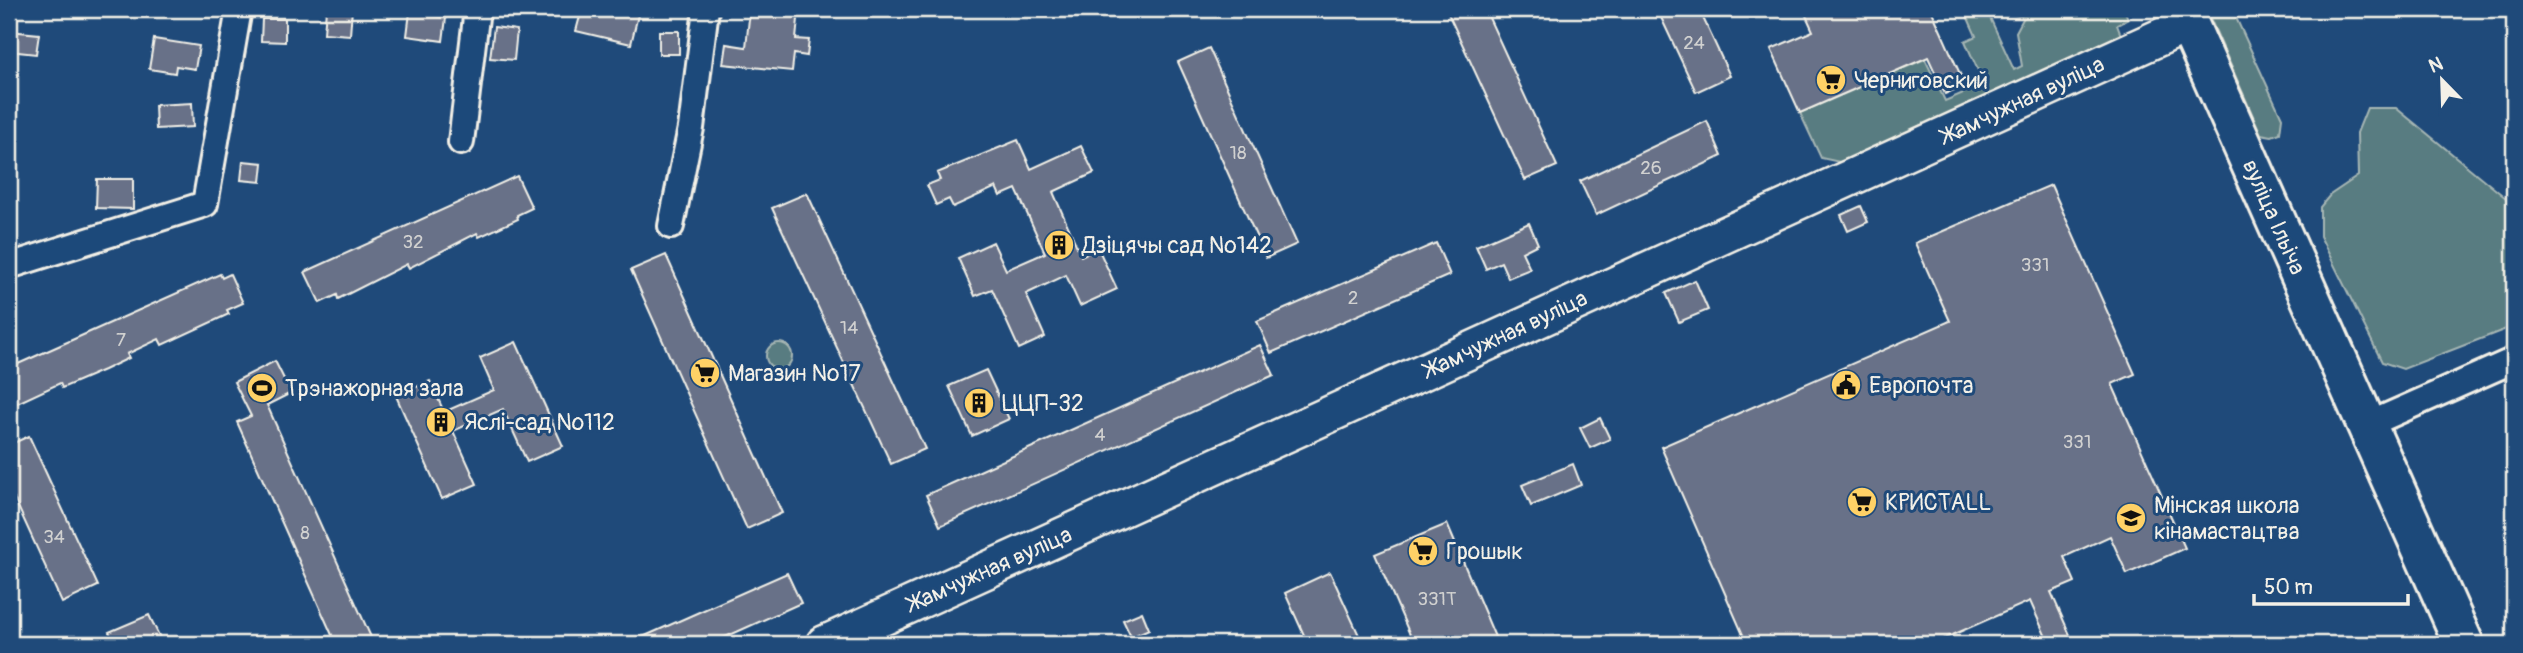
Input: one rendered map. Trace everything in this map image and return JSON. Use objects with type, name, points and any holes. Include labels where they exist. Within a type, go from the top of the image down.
[{"type":"main road","name":"вуліца Ільіча","points":[[2185,16],[2464,644]]},
{"type":"main road","name":"Жамчужная вуліца","points":[[824,644],[2185,16]]},
{"type":"street","points":[[9,266],[205,204],[239,9]]},
{"type":"street","points":[[461,142],[477,9]]},
{"type":"street","points":[[671,226],[691,128],[706,9]]},
{"type":"street","points":[[2365,426],[2514,360]]},
{"type":"green space","points":[[1964,9],[1986,9],[2014,70],[2022,66],[2016,32],[2024,17],[2016,15],[2018,9],[2124,9],[2128,19],[2117,25],[2122,38],[1844,163],[1821,158],[1800,113],[1925,59],[1945,101],[1984,84],[1965,41],[1976,36]]},
{"type":"green space","points":[[2206,9],[2232,9],[2282,118],[2280,133],[2272,136],[2261,134]]},
{"type":"green space","points":[[2367,108],[2396,108],[2506,198],[2514,216],[2514,326],[2403,369],[2382,362],[2320,236],[2320,207],[2330,195],[2358,176],[2357,133]]},
{"type":"green space","points":[[779,343],[788,347],[792,356],[788,365],[779,369],[770,365],[766,356],[770,347]]},
{"type":"building","points":[[326,9],[352,9],[350,35],[324,33]]},
{"type":"building","points":[[582,9],[611,9],[638,15],[631,44],[576,31]]},
{"type":"building","points":[[750,9],[799,9],[796,39],[809,40],[807,56],[794,54],[792,71],[723,64],[726,44],[746,47]]},
{"type":"building","points":[[1446,9],[1485,9],[1557,166],[1525,180]]},
{"type":"building","points":[[1657,9],[1699,9],[1730,76],[1696,92]]},
{"type":"building","name":"Черниговский","points":[[1803,9],[1931,9],[1965,85],[1945,94],[1928,57],[1800,113],[1771,49],[1813,31]]},
{"type":"building","points":[[410,12],[446,18],[443,41],[407,36]]},
{"type":"building","points":[[262,19],[285,19],[285,42],[261,41]]},
{"type":"building","points":[[494,27],[517,30],[514,60],[490,58]]},
{"type":"building","points":[[9,31],[39,34],[36,54],[9,51]]},
{"type":"building","points":[[659,31],[679,31],[679,54],[659,54]]},
{"type":"building","points":[[154,39],[199,46],[195,69],[176,66],[175,73],[149,69]]},
{"type":"building","points":[[1209,48],[1297,244],[1266,258],[1178,62]]},
{"type":"building","points":[[192,103],[193,127],[156,129],[155,105]]},
{"type":"building","points":[[1707,121],[1722,156],[1596,215],[1580,181]]},
{"type":"building","name":"Дзіцячы сад №142","points":[[1018,140],[1031,169],[1081,146],[1094,173],[1053,192],[1081,256],[1098,248],[1117,289],[1080,306],[1066,275],[1026,294],[1045,337],[1019,349],[992,289],[975,296],[958,258],[993,242],[1006,270],[1045,253],[1016,189],[1000,196],[996,187],[953,207],[949,199],[936,205],[927,185],[940,180],[937,173]]},
{"type":"building","points":[[243,161],[263,163],[261,182],[241,180]]},
{"type":"building","points":[[517,176],[532,208],[517,215],[518,219],[479,237],[477,233],[409,268],[407,264],[338,299],[337,295],[320,303],[305,272]]},
{"type":"building","points":[[97,179],[133,179],[133,209],[96,208]]},
{"type":"building","name":"КРИСТАLL","points":[[2051,185],[2135,374],[2112,384],[2185,548],[2127,574],[2110,536],[2064,557],[2075,582],[2051,592],[2074,644],[2049,644],[2030,601],[1932,644],[1747,644],[1661,447],[1950,321],[1915,243]]},
{"type":"building","points":[[807,193],[925,449],[891,464],[772,208]]},
{"type":"building","points":[[1861,206],[1868,222],[1848,231],[1841,215]]},
{"type":"building","points":[[1529,223],[1538,244],[1522,252],[1530,269],[1508,278],[1501,262],[1486,269],[1476,246]]},
{"type":"building","points":[[1436,243],[1450,275],[1271,353],[1257,321]]},
{"type":"building","points":[[666,255],[782,513],[747,529],[631,270]]},
{"type":"building","points":[[220,274],[222,278],[230,274],[243,303],[227,310],[229,314],[162,345],[159,339],[127,354],[129,358],[104,370],[62,388],[60,383],[9,407],[9,368]]},
{"type":"building","points":[[1695,280],[1708,310],[1679,322],[1666,293]]},
{"type":"building","name":"Яслі-сад №112","points":[[516,342],[563,446],[527,462],[503,409],[453,431],[477,484],[442,499],[396,396],[430,381],[444,412],[494,390],[480,358]]},
{"type":"building","points":[[1260,345],[1274,375],[940,526],[926,495]]},
{"type":"building","points":[[275,361],[291,393],[267,405],[374,644],[336,644],[237,422],[251,416],[234,382]]},
{"type":"building","name":"ЦЦП-32","points":[[986,370],[1009,419],[972,436],[949,386]]},
{"type":"building","points":[[1600,418],[1610,439],[1590,448],[1580,428]]},
{"type":"building","points":[[29,436],[98,586],[62,603],[9,487],[9,445]]},
{"type":"building","points":[[1573,464],[1581,485],[1531,506],[1522,485]]},
{"type":"building","points":[[1447,524],[1498,644],[1414,644],[1375,554]]},
{"type":"building","points":[[1330,572],[1363,644],[1308,644],[1285,593]]},
{"type":"building","points":[[787,573],[801,603],[710,644],[627,644]]},
{"type":"building","points":[[1142,612],[1149,629],[1131,637],[1123,620]]},
{"type":"building","points":[[149,615],[163,644],[115,644],[109,632]]},
{"type":"place","name":"Черниговский","points":[[1831,80]]},
{"type":"place","name":"Дзіцячы сад №142","points":[[1059,245]]},
{"type":"place","name":"Магазин №17","points":[[705,373]]},
{"type":"place","name":"Европочта","points":[[1846,385]]},
{"type":"place","name":"Трэнажорная зала","points":[[262,388]]},
{"type":"place","name":"ЦЦП-32","points":[[979,403]]},
{"type":"place","name":"Яслі-сад №112","points":[[441,422]]},
{"type":"place","name":"КРИСТАLL","points":[[1862,502]]},
{"type":"place","name":"Мінская школа кінамастацтва","points":[[2131,518]]},
{"type":"place","name":"Грошык","points":[[1423,551]]}]
